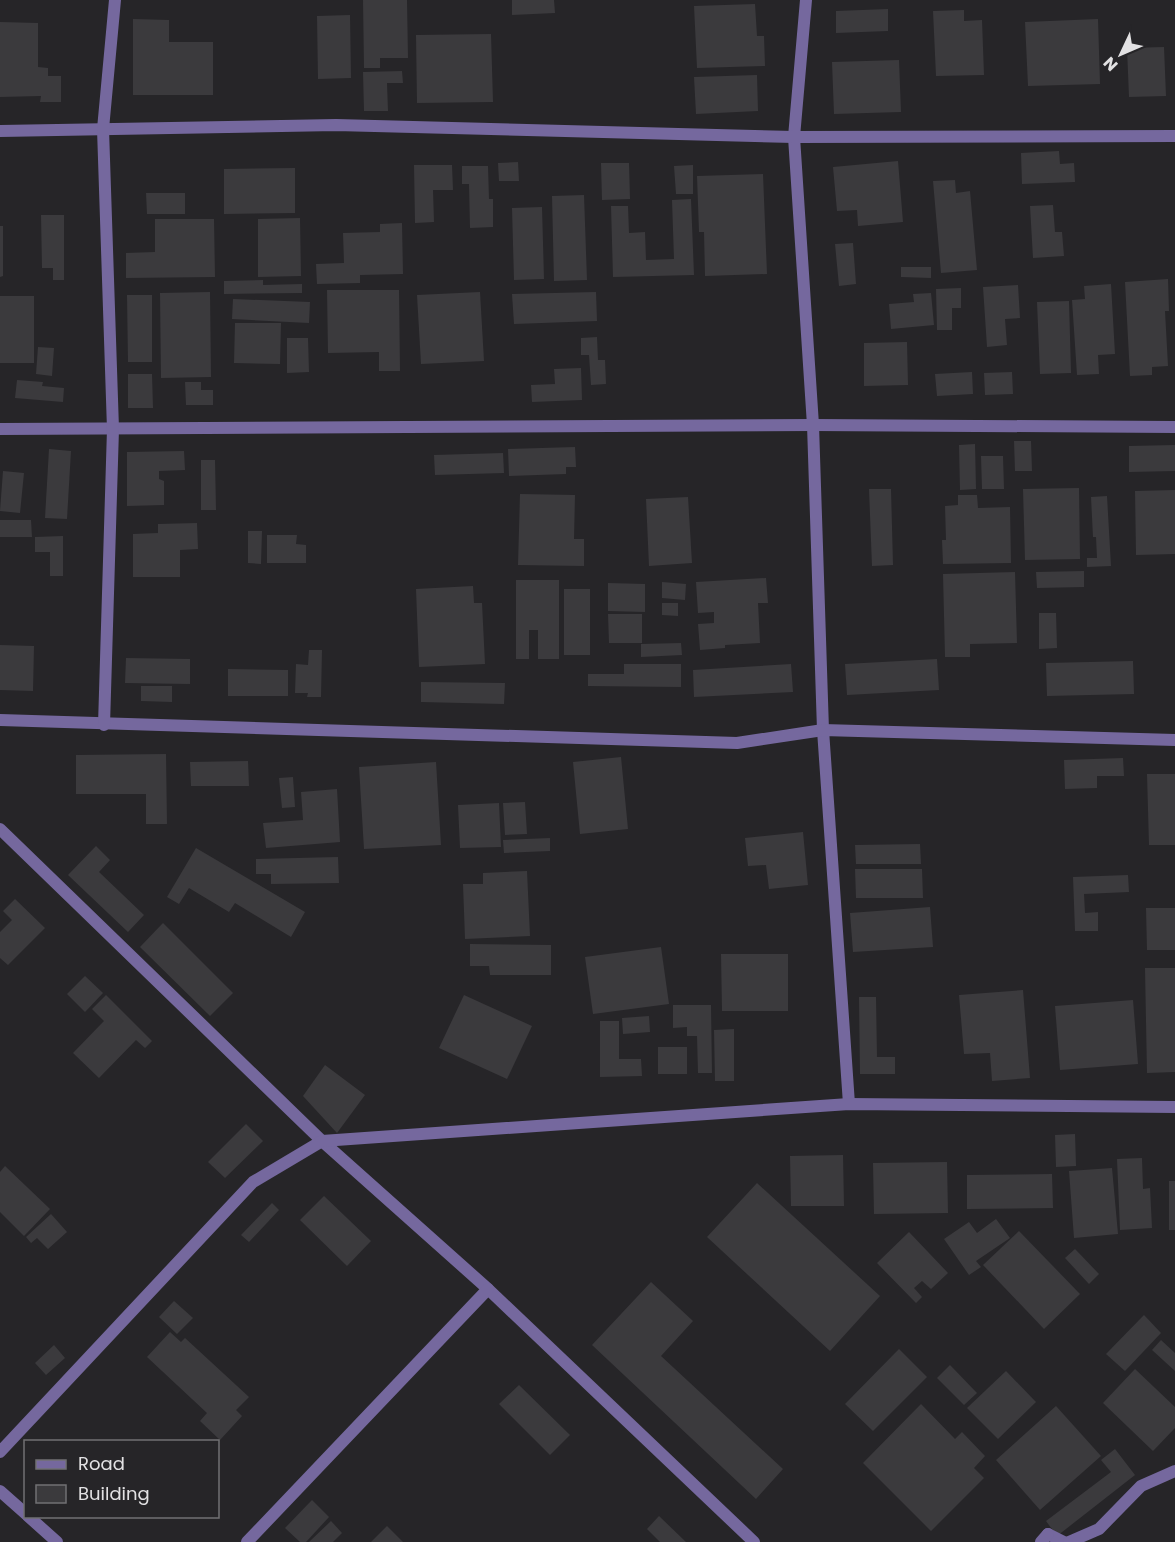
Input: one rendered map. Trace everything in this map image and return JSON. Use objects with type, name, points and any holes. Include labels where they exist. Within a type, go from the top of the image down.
[{"type":"street","points":[[104,725],[113,429],[104,129],[116,0]]},
{"type":"street","points":[[806,0],[794,137],[813,425],[823,730],[849,1104]]},
{"type":"street","points":[[0,131],[336,125],[794,137],[1175,136]]},
{"type":"street","points":[[0,429],[813,425],[1175,427]]},
{"type":"street","points":[[0,720],[737,743],[823,730],[1175,740]]},
{"type":"street","points":[[0,829],[322,1141],[488,1289],[754,1542]]},
{"type":"street","points":[[0,1452],[253,1182],[322,1141],[849,1104],[1175,1107]]},
{"type":"street","points":[[247,1542],[488,1289]]},
{"type":"street","points":[[1045,1538],[1066,1542],[1099,1529],[1142,1486],[1175,1471]]},
{"type":"street","points":[[0,1491],[24,1512]]},
{"type":"street","points":[[30,1518],[57,1542]]},
{"type":"building","points":[[363,0],[407,0],[408,58],[380,58],[380,68],[364,68]]},
{"type":"building","points":[[512,0],[554,0],[555,13],[512,15]]},
{"type":"building","points":[[755,4],[757,36],[764,36],[765,66],[697,68],[694,6]]},
{"type":"building","points":[[888,9],[888,31],[836,33],[836,11]]},
{"type":"building","points":[[964,10],[964,21],[982,20],[984,75],[936,76],[933,11]]},
{"type":"building","points":[[350,15],[351,78],[318,79],[317,16]]},
{"type":"building","points":[[133,19],[169,20],[169,42],[213,42],[213,95],[133,95]]},
{"type":"building","points":[[1098,19],[1100,84],[1028,86],[1025,22]]},
{"type":"building","points":[[0,22],[38,23],[38,67],[48,68],[48,76],[61,76],[61,102],[40,102],[41,96],[0,97]]},
{"type":"building","points":[[491,34],[493,102],[417,103],[416,35]]},
{"type":"building","points":[[1164,47],[1166,96],[1129,97],[1127,48]]},
{"type":"building","points":[[899,60],[901,112],[834,114],[832,62]]},
{"type":"building","points":[[402,71],[403,83],[387,83],[388,111],[364,111],[363,72]]},
{"type":"building","points":[[757,75],[758,111],[696,114],[694,77]]},
{"type":"building","points":[[1059,151],[1060,164],[1074,163],[1075,182],[1022,184],[1021,153]]},
{"type":"building","points":[[898,161],[903,222],[858,226],[857,210],[837,211],[833,167]]},
{"type":"building","points":[[518,162],[519,181],[499,181],[498,163]]},
{"type":"building","points":[[601,163],[629,163],[630,199],[602,200]]},
{"type":"building","points":[[414,165],[452,165],[453,190],[433,190],[434,222],[415,223]]},
{"type":"building","points":[[693,165],[693,194],[676,194],[674,166]]},
{"type":"building","points":[[462,166],[488,166],[489,199],[493,199],[493,227],[470,228],[469,184],[462,184]]},
{"type":"building","points":[[295,168],[295,213],[224,214],[224,169]]},
{"type":"building","points":[[763,174],[767,274],[705,276],[704,232],[699,232],[697,176]]},
{"type":"building","points":[[955,180],[956,193],[970,191],[977,270],[941,273],[933,181]]},
{"type":"building","points":[[146,193],[185,193],[185,214],[147,214]]},
{"type":"building","points":[[584,195],[587,280],[554,281],[552,196]]},
{"type":"building","points":[[691,199],[694,275],[613,277],[611,206],[628,206],[629,233],[645,232],[646,260],[674,259],[672,200]]},
{"type":"building","points":[[1053,205],[1055,232],[1062,232],[1064,256],[1033,258],[1030,206]]},
{"type":"building","points":[[542,207],[544,279],[514,280],[512,208]]},
{"type":"building","points":[[41,215],[64,215],[64,280],[53,280],[53,268],[42,268]]},
{"type":"building","points":[[300,218],[301,276],[258,277],[258,219]]},
{"type":"building","points":[[155,219],[214,219],[215,277],[126,278],[126,253],[155,252]]},
{"type":"building","points":[[402,223],[403,274],[360,275],[360,283],[317,284],[316,264],[344,263],[343,233],[380,232],[380,224]]},
{"type":"building","points":[[0,226],[3,226],[3,276],[0,277]]},
{"type":"building","points":[[853,243],[856,284],[839,286],[835,244]]},
{"type":"building","points":[[901,267],[931,267],[931,278],[901,277]]},
{"type":"building","points":[[1168,279],[1169,311],[1165,311],[1168,366],[1152,367],[1152,375],[1130,376],[1125,282]]},
{"type":"building","points":[[263,280],[263,285],[302,284],[302,293],[224,294],[224,281]]},
{"type":"building","points":[[1111,284],[1115,354],[1098,355],[1099,374],[1077,375],[1072,300],[1085,299],[1084,286]]},
{"type":"building","points":[[1018,285],[1020,318],[1005,319],[1007,345],[987,347],[983,287]]},
{"type":"building","points":[[961,288],[961,308],[952,308],[952,330],[937,330],[936,289]]},
{"type":"building","points":[[327,290],[399,290],[400,371],[379,371],[379,352],[328,353]]},
{"type":"building","points":[[210,292],[211,377],[161,378],[160,293]]},
{"type":"building","points":[[480,292],[484,361],[421,364],[417,295]]},
{"type":"building","points":[[596,292],[597,321],[514,324],[512,294]]},
{"type":"building","points":[[931,293],[934,325],[891,329],[889,304],[914,302],[913,294]]},
{"type":"building","points":[[127,295],[152,295],[152,362],[128,362]]},
{"type":"building","points":[[0,296],[34,296],[34,363],[0,363]]},
{"type":"building","points":[[233,299],[310,302],[309,323],[232,319]]},
{"type":"building","points":[[1069,301],[1071,373],[1040,374],[1037,302]]},
{"type":"building","points":[[235,323],[281,323],[280,364],[234,363]]},
{"type":"building","points":[[597,337],[598,360],[605,360],[606,384],[591,385],[589,355],[581,355],[581,338]]},
{"type":"building","points":[[287,338],[308,338],[309,372],[287,373]]},
{"type":"building","points":[[907,342],[908,385],[864,386],[864,343]]},
{"type":"building","points":[[38,347],[54,348],[52,376],[36,374]]},
{"type":"building","points":[[581,368],[582,400],[532,402],[531,385],[555,384],[554,369]]},
{"type":"building","points":[[972,372],[973,394],[937,396],[935,374]]},
{"type":"building","points":[[1012,372],[1013,394],[985,395],[984,373]]},
{"type":"building","points":[[128,374],[152,374],[153,408],[128,408]]},
{"type":"building","points":[[17,380],[43,382],[42,386],[64,388],[63,402],[15,398]]},
{"type":"building","points":[[185,382],[201,382],[201,390],[213,390],[213,405],[186,405]]},
{"type":"building","points":[[1014,441],[1031,441],[1032,471],[1015,471]]},
{"type":"building","points":[[975,444],[976,489],[960,490],[959,445]]},
{"type":"building","points":[[1175,445],[1175,471],[1129,472],[1129,446]]},
{"type":"building","points":[[575,447],[576,467],[566,467],[566,474],[509,476],[508,449]]},
{"type":"building","points":[[49,449],[71,451],[67,519],[45,518]]},
{"type":"building","points":[[184,451],[185,470],[159,471],[159,479],[164,481],[164,505],[127,506],[127,452]]},
{"type":"building","points":[[503,453],[504,473],[435,475],[434,455]]},
{"type":"building","points":[[981,456],[1003,456],[1004,489],[982,489]]},
{"type":"building","points":[[201,460],[215,460],[216,510],[201,510]]},
{"type":"building","points":[[3,471],[24,473],[20,513],[0,511]]},
{"type":"building","points":[[1079,488],[1080,559],[1025,560],[1023,489]]},
{"type":"building","points":[[869,489],[891,489],[893,565],[872,566]]},
{"type":"building","points":[[1175,490],[1175,554],[1136,555],[1135,491]]},
{"type":"building","points":[[520,494],[575,495],[574,539],[584,539],[584,566],[518,565]]},
{"type":"building","points":[[958,495],[977,495],[978,508],[1010,507],[1011,563],[943,564],[942,540],[946,540],[945,506],[958,505]]},
{"type":"building","points":[[1107,496],[1111,566],[1087,567],[1087,558],[1097,558],[1096,537],[1093,537],[1091,497]]},
{"type":"building","points":[[688,497],[692,563],[649,566],[646,499]]},
{"type":"building","points":[[0,520],[31,520],[32,537],[0,537]]},
{"type":"building","points":[[197,523],[198,549],[180,550],[180,577],[133,577],[133,534],[158,533],[158,524]]},
{"type":"building","points":[[248,531],[262,531],[261,564],[248,563]]},
{"type":"building","points":[[267,535],[297,535],[296,544],[306,545],[306,563],[267,563]]},
{"type":"building","points":[[63,536],[63,576],[50,576],[50,552],[35,552],[35,537]]},
{"type":"building","points":[[1084,571],[1084,587],[1037,588],[1036,572]]},
{"type":"building","points":[[1015,572],[1017,643],[970,644],[970,657],[945,657],[943,574]]},
{"type":"building","points":[[766,578],[768,603],[758,603],[760,643],[725,645],[725,648],[700,650],[698,624],[714,623],[714,612],[698,613],[696,582]]},
{"type":"building","points":[[516,580],[559,580],[559,659],[538,659],[538,630],[529,630],[529,659],[516,659]]},
{"type":"building","points":[[662,582],[686,584],[685,600],[662,598]]},
{"type":"building","points":[[608,583],[645,584],[645,612],[608,611]]},
{"type":"building","points":[[473,586],[474,603],[482,603],[485,664],[419,667],[416,589]]},
{"type":"building","points":[[564,589],[590,589],[590,655],[564,655]]},
{"type":"building","points":[[662,603],[678,603],[678,616],[662,615]]},
{"type":"building","points":[[1039,613],[1056,613],[1057,648],[1039,649]]},
{"type":"building","points":[[608,614],[642,614],[642,643],[609,643]]},
{"type":"building","points":[[681,643],[682,655],[641,657],[641,644]]},
{"type":"building","points":[[0,645],[34,646],[33,691],[0,690]]},
{"type":"building","points":[[309,650],[322,650],[321,697],[307,697],[308,693],[295,693],[296,664],[308,665]]},
{"type":"building","points":[[126,658],[190,659],[190,684],[125,683]]},
{"type":"building","points":[[937,659],[939,690],[847,695],[845,664]]},
{"type":"building","points":[[1133,661],[1134,694],[1047,696],[1046,663]]},
{"type":"building","points":[[624,664],[681,664],[681,687],[588,686],[588,674],[624,674]]},
{"type":"building","points":[[791,664],[793,692],[694,697],[693,670]]},
{"type":"building","points":[[228,669],[288,670],[288,696],[228,696]]},
{"type":"building","points":[[421,682],[505,683],[504,704],[421,702]]},
{"type":"building","points":[[141,686],[172,686],[172,702],[141,701]]},
{"type":"building","points":[[166,754],[167,824],[146,824],[146,794],[76,794],[76,755]]},
{"type":"building","points":[[621,757],[628,829],[580,834],[573,762]]},
{"type":"building","points":[[1123,758],[1124,776],[1097,776],[1097,788],[1065,789],[1064,760]]},
{"type":"building","points":[[248,761],[249,786],[191,786],[190,762]]},
{"type":"building","points":[[436,762],[441,845],[364,849],[359,767]]},
{"type":"building","points":[[1147,774],[1175,774],[1175,845],[1149,845]]},
{"type":"building","points":[[293,777],[295,807],[282,808],[279,778]]},
{"type":"building","points":[[337,789],[340,842],[266,848],[263,823],[303,820],[301,792]]},
{"type":"building","points":[[525,802],[527,834],[505,835],[503,803]]},
{"type":"building","points":[[499,803],[501,847],[460,848],[458,805]]},
{"type":"building","points":[[803,832],[808,885],[769,889],[766,865],[748,866],[745,838]]},
{"type":"building","points":[[550,838],[550,851],[504,853],[503,840]]},
{"type":"building","points":[[920,844],[921,864],[856,864],[855,845]]},
{"type":"building","points":[[96,846],[110,860],[99,872],[144,915],[128,932],[68,875]]},
{"type":"building","points":[[196,848],[305,912],[291,937],[235,903],[229,912],[189,888],[179,904],[167,897]]},
{"type":"building","points":[[338,857],[339,883],[271,884],[271,874],[256,874],[256,859]]},
{"type":"building","points":[[855,869],[922,869],[923,898],[856,898]]},
{"type":"building","points":[[527,871],[530,936],[465,939],[463,884],[483,884],[483,873]]},
{"type":"building","points":[[1128,875],[1129,892],[1084,894],[1085,913],[1098,912],[1098,931],[1075,931],[1073,877]]},
{"type":"building","points":[[15,899],[45,928],[8,965],[0,958],[0,932],[12,920],[3,911]]},
{"type":"building","points":[[930,907],[933,947],[853,952],[850,913]]},
{"type":"building","points":[[1146,908],[1175,908],[1175,950],[1147,950]]},
{"type":"building","points":[[163,923],[233,993],[210,1016],[140,947]]},
{"type":"building","points":[[470,944],[551,945],[551,975],[490,975],[489,966],[470,966]]},
{"type":"building","points":[[661,947],[669,1004],[593,1014],[585,957]]},
{"type":"building","points":[[721,954],[788,954],[788,1011],[722,1011]]},
{"type":"building","points":[[1145,968],[1175,968],[1175,1072],[1147,1073]]},
{"type":"building","points":[[85,976],[103,993],[85,1012],[67,994]]},
{"type":"building","points":[[1023,990],[1030,1078],[992,1081],[990,1053],[964,1054],[959,995]]},
{"type":"building","points":[[106,995],[152,1041],[145,1048],[136,1040],[99,1078],[73,1053],[104,1021],[92,1009]]},
{"type":"building","points":[[464,995],[532,1026],[507,1079],[439,1048]]},
{"type":"building","points":[[859,997],[876,997],[877,1057],[895,1057],[895,1074],[860,1074]]},
{"type":"building","points":[[1133,1000],[1138,1064],[1060,1070],[1055,1006]]},
{"type":"building","points":[[673,1005],[711,1005],[712,1073],[698,1073],[697,1036],[687,1036],[687,1027],[673,1028]]},
{"type":"building","points":[[649,1016],[650,1032],[623,1034],[622,1018]]},
{"type":"building","points":[[600,1021],[619,1021],[619,1059],[641,1059],[642,1076],[600,1077]]},
{"type":"building","points":[[734,1029],[734,1081],[715,1081],[714,1030]]},
{"type":"building","points":[[658,1047],[687,1047],[687,1074],[658,1074]]},
{"type":"building","points":[[325,1065],[365,1095],[337,1133],[303,1096]]},
{"type":"building","points":[[246,1124],[263,1141],[225,1178],[208,1162]]},
{"type":"building","points":[[1075,1134],[1076,1166],[1056,1167],[1055,1135]]},
{"type":"building","points":[[843,1155],[844,1206],[791,1206],[790,1156]]},
{"type":"building","points":[[1142,1158],[1143,1189],[1150,1188],[1152,1228],[1120,1230],[1117,1159]]},
{"type":"building","points":[[947,1162],[948,1213],[874,1214],[873,1163]]},
{"type":"building","points":[[5,1166],[50,1209],[24,1236],[0,1212],[0,1172]]},
{"type":"building","points":[[1112,1168],[1118,1234],[1074,1238],[1069,1171]]},
{"type":"building","points":[[1052,1174],[1053,1208],[967,1209],[967,1175]]},
{"type":"building","points":[[1169,1181],[1175,1181],[1175,1230],[1169,1230]]},
{"type":"building","points":[[757,1183],[880,1296],[830,1351],[707,1237]]},
{"type":"building","points":[[324,1196],[371,1241],[347,1266],[300,1220]]},
{"type":"building","points":[[272,1203],[279,1210],[249,1242],[241,1235]]},
{"type":"building","points":[[51,1214],[67,1232],[48,1249],[37,1238],[31,1243],[26,1237]]},
{"type":"building","points":[[996,1219],[1010,1238],[976,1261],[981,1267],[969,1275],[944,1239],[969,1222],[977,1233]]},
{"type":"building","points":[[1019,1231],[1080,1294],[1044,1329],[983,1265]]},
{"type":"building","points":[[909,1232],[948,1273],[931,1289],[922,1281],[914,1288],[922,1297],[916,1303],[877,1263]]},
{"type":"building","points":[[1075,1249],[1099,1274],[1089,1284],[1065,1258]]},
{"type":"building","points":[[651,1282],[693,1321],[661,1356],[783,1469],[756,1499],[592,1345]]},
{"type":"building","points":[[174,1301],[193,1318],[177,1334],[159,1317]]},
{"type":"building","points":[[1144,1315],[1161,1333],[1125,1371],[1106,1354]]},
{"type":"building","points":[[170,1332],[181,1342],[185,1338],[249,1397],[236,1410],[242,1416],[220,1440],[200,1421],[207,1413],[147,1357]]},
{"type":"building","points":[[1161,1340],[1175,1353],[1175,1371],[1152,1350]]},
{"type":"building","points":[[54,1345],[65,1358],[46,1375],[35,1363]]},
{"type":"building","points":[[899,1349],[927,1377],[873,1431],[845,1404]]},
{"type":"building","points":[[950,1365],[977,1393],[964,1405],[937,1378]]},
{"type":"building","points":[[1135,1369],[1175,1407],[1175,1428],[1153,1451],[1103,1403]]},
{"type":"building","points":[[1006,1371],[1036,1402],[998,1439],[967,1408]]},
{"type":"building","points":[[519,1385],[570,1435],[550,1455],[499,1404]]},
{"type":"building","points":[[921,1404],[955,1439],[962,1432],[985,1456],[974,1468],[984,1478],[931,1531],[863,1463]]},
{"type":"building","points":[[1056,1406],[1101,1456],[1040,1510],[996,1460]]},
{"type":"building","points":[[1115,1449],[1135,1475],[1057,1536],[1046,1521],[1111,1472],[1101,1460]]},
{"type":"building","points":[[312,1500],[329,1517],[306,1542],[300,1542],[285,1528]]},
{"type":"building","points":[[659,1516],[686,1542],[660,1542],[647,1529]]},
{"type":"building","points":[[331,1521],[342,1533],[333,1542],[309,1542]]},
{"type":"building","points":[[387,1526],[403,1542],[371,1542]]}]
